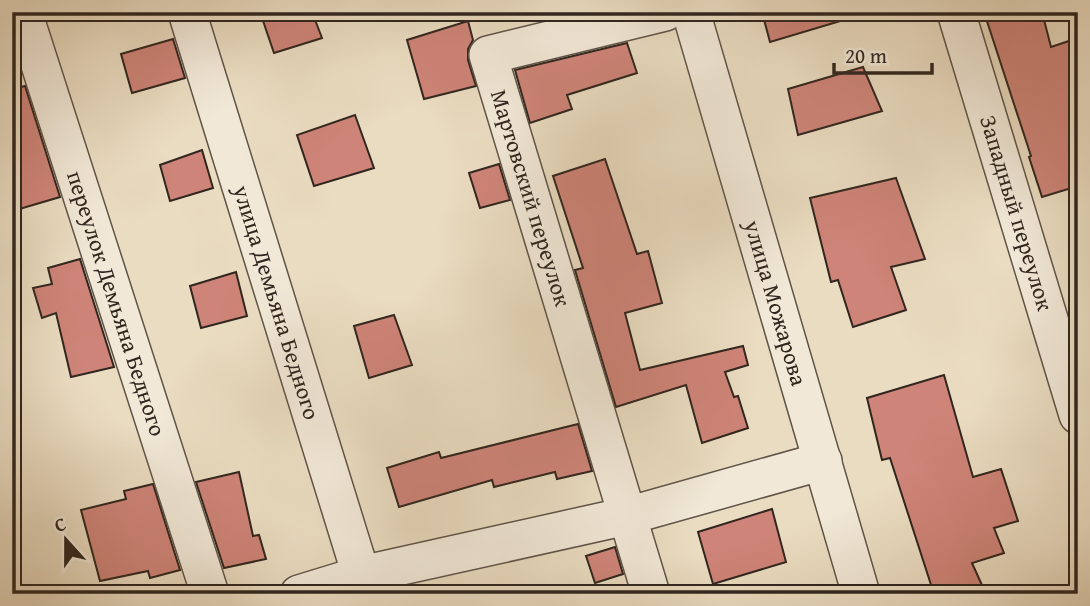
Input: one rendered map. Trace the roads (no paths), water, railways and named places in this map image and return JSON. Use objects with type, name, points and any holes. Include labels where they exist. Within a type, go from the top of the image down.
[{"type":"street","name":"переулок Демьяна Бедного","points":[[23,12],[210,594]]},
{"type":"street","name":"улица Демьяна Бедного","points":[[187,12],[364,584]]},
{"type":"street","name":"Мартовский переулок","points":[[651,594],[488,55],[665,12]]},
{"type":"street","name":"улица Можарова","points":[[691,12],[861,594]]},
{"type":"street","name":"Западный переулок","points":[[956,12],[1078,415]]},
{"type":"street","points":[[299,594],[364,584],[627,516],[823,461]]}]
